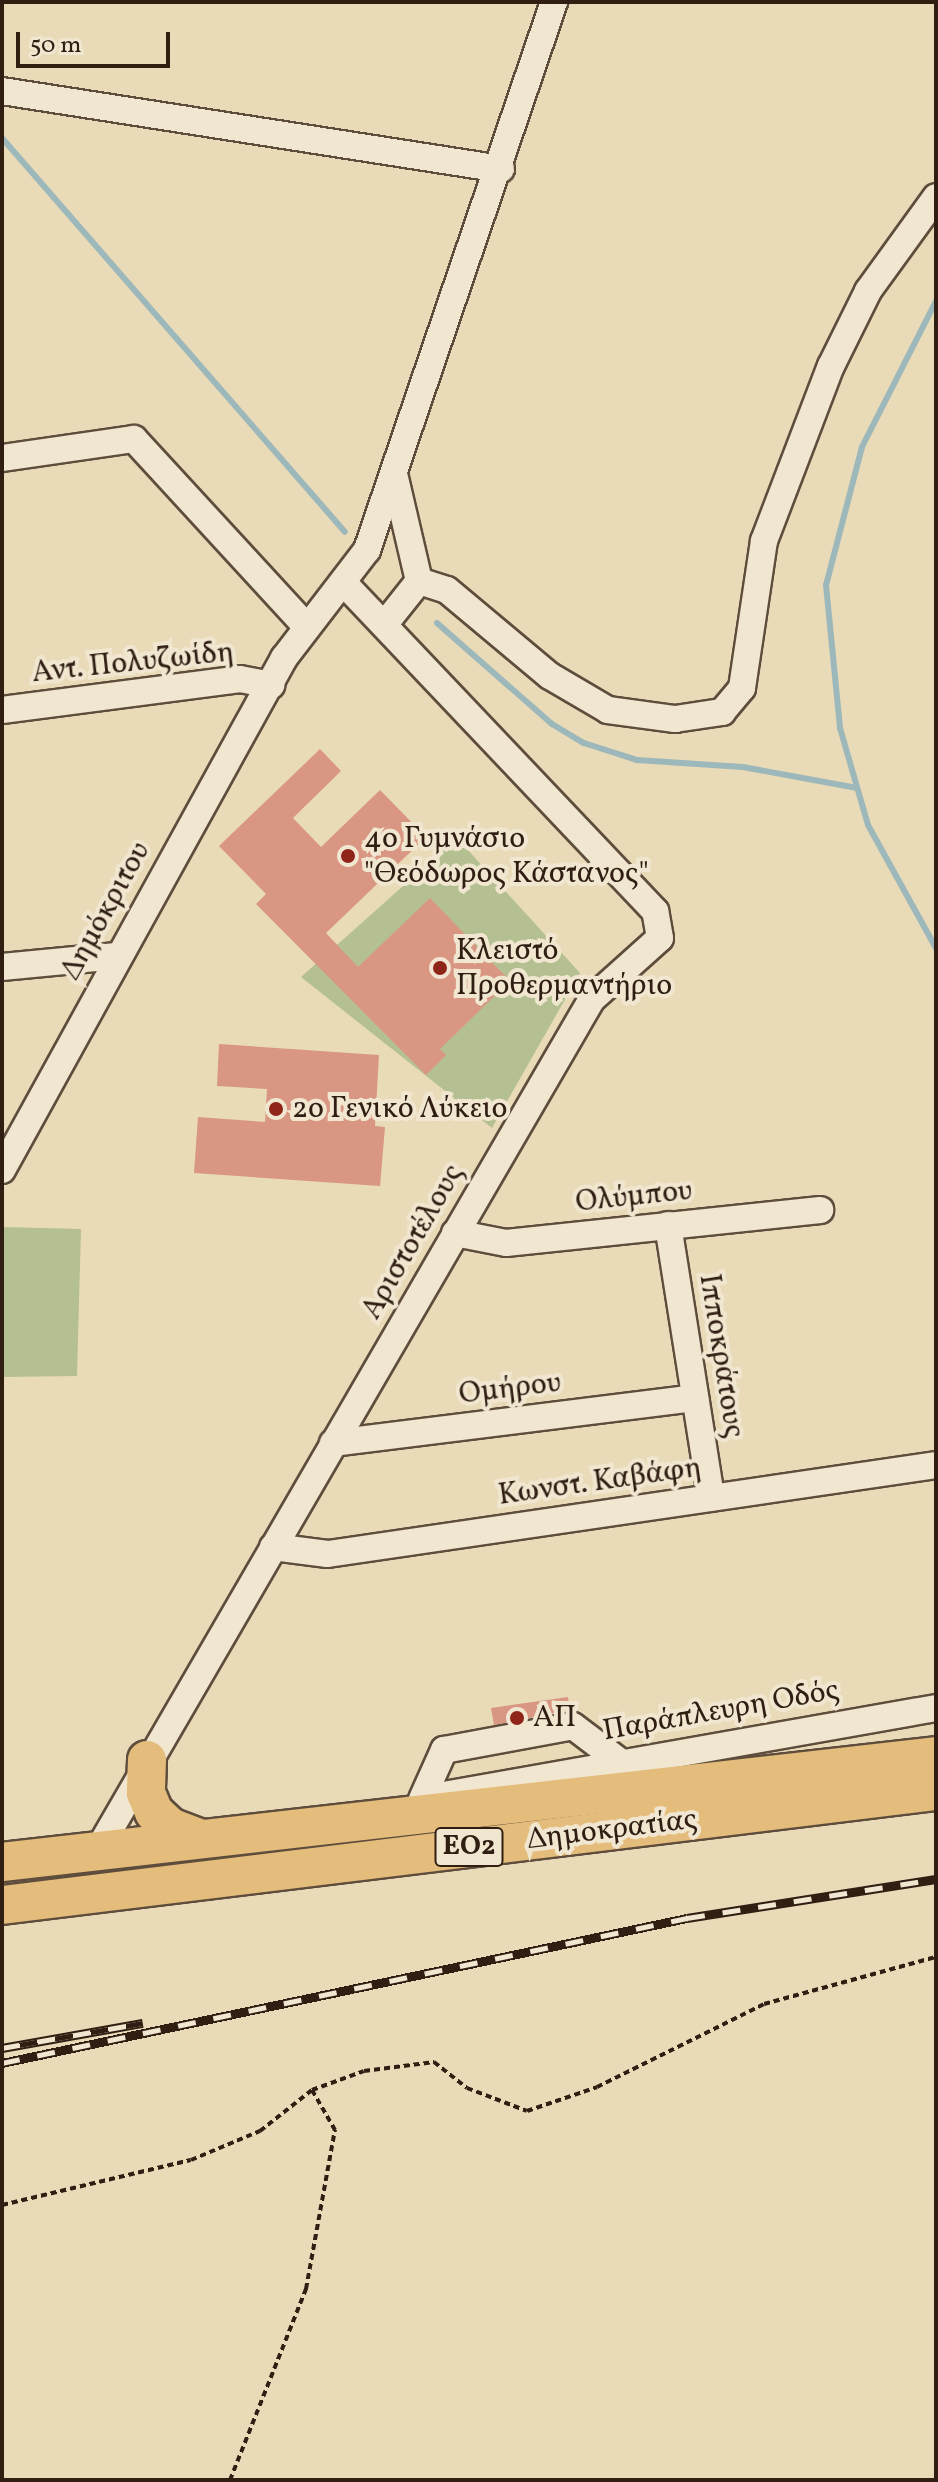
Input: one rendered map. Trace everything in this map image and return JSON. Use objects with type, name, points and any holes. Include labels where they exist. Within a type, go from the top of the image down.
[{"type":"highway","name":"Δημοκρατίας","points":[[2,1862],[936,1756]]},
{"type":"highway","points":[[147,1760],[146,1793],[154,1812],[170,1827],[199,1838]]},
{"type":"highway","name":"Δημοκρατίας","points":[[2,1905],[936,1791]]},
{"type":"highway","points":[[335,1823],[422,1799]]},
{"type":"street","name":"Δημόκριτου","points":[[2,1170],[116,956],[304,624],[335,593],[367,550],[487,192],[501,169],[554,2]]},
{"type":"street","points":[[2,91],[501,169]]},
{"type":"street","points":[[419,581],[447,590],[550,676],[608,710],[675,719],[707,716],[736,702],[764,541],[825,379],[868,291],[936,197]]},
{"type":"street","points":[[2,458],[134,439],[304,624]]},
{"type":"street","points":[[394,475],[419,581]]},
{"type":"street","points":[[384,625],[419,581]]},
{"type":"street","name":"Αριστοτέλους","points":[[98,1850],[147,1760],[592,999],[660,938],[655,911],[384,625],[335,593]]},
{"type":"street","name":"Αντ. Πολυζωίδη","points":[[2,710],[240,679],[271,685]]},
{"type":"street","points":[[2,967],[116,956]]},
{"type":"street","name":"Ολύμπου","points":[[455,1233],[506,1243],[820,1210]]},
{"type":"street","name":"Ιπποκράτους","points":[[668,1225],[711,1498]]},
{"type":"street","name":"Ομήρου","points":[[333,1443],[695,1398]]},
{"type":"street","name":"Κωνστ. Καβάφη","points":[[273,1547],[328,1554],[936,1465]]},
{"type":"street","name":"Παράπλευρη Οδός","points":[[422,1799],[618,1760],[936,1708]]},
{"type":"street","points":[[422,1799],[444,1750],[573,1726],[618,1760]]},
{"type":"path","points":[[2,2205],[191,2160],[260,2131],[312,2090],[364,2071],[434,2062],[467,2088],[527,2111],[597,2087],[764,2004],[936,1957]]},
{"type":"path","points":[[230,2480],[306,2289],[335,2130],[312,2090]]},
{"type":"green space","points":[[457,838],[580,973],[492,1128],[301,977]]},
{"type":"green space","points":[[2,1227],[81,1229],[77,1376],[2,1377]]},
{"type":"building","points":[[320,749],[341,771],[293,818],[321,847],[380,790],[426,837],[326,933],[358,967],[430,898],[510,981],[440,1049],[446,1055],[426,1075],[256,904],[266,894],[219,846]]},
{"type":"building","name":"2ο Γενικό Λύκειο","points":[[219,1044],[379,1055],[375,1126],[385,1127],[380,1186],[194,1173],[198,1117],[265,1122],[267,1089],[217,1086]]},
{"type":"building","points":[[568,1697],[570,1710],[494,1725],[491,1708]]},
{"type":"waterway","points":[[2,138],[345,532]]},
{"type":"waterway","points":[[936,301],[862,447],[826,585],[840,728],[868,825],[936,948]]},
{"type":"waterway","points":[[437,623],[552,724],[584,743],[637,760],[743,767],[857,788]]},
{"type":"railway","points":[[2,2063],[687,1918],[936,1879]]},
{"type":"railway","points":[[2,2048],[143,2023]]},
{"type":"place","name":"4ο Γυμνάσιο \"Θεόδωρος Κάστανος\"","points":[[348,856]]},
{"type":"place","name":"Κλειστό Προθερμαντήριο","points":[[440,968]]},
{"type":"place","name":"2ο Γενικό Λύκειο","points":[[276,1109]]},
{"type":"place","name":"ΑΠ","points":[[517,1718]]}]
